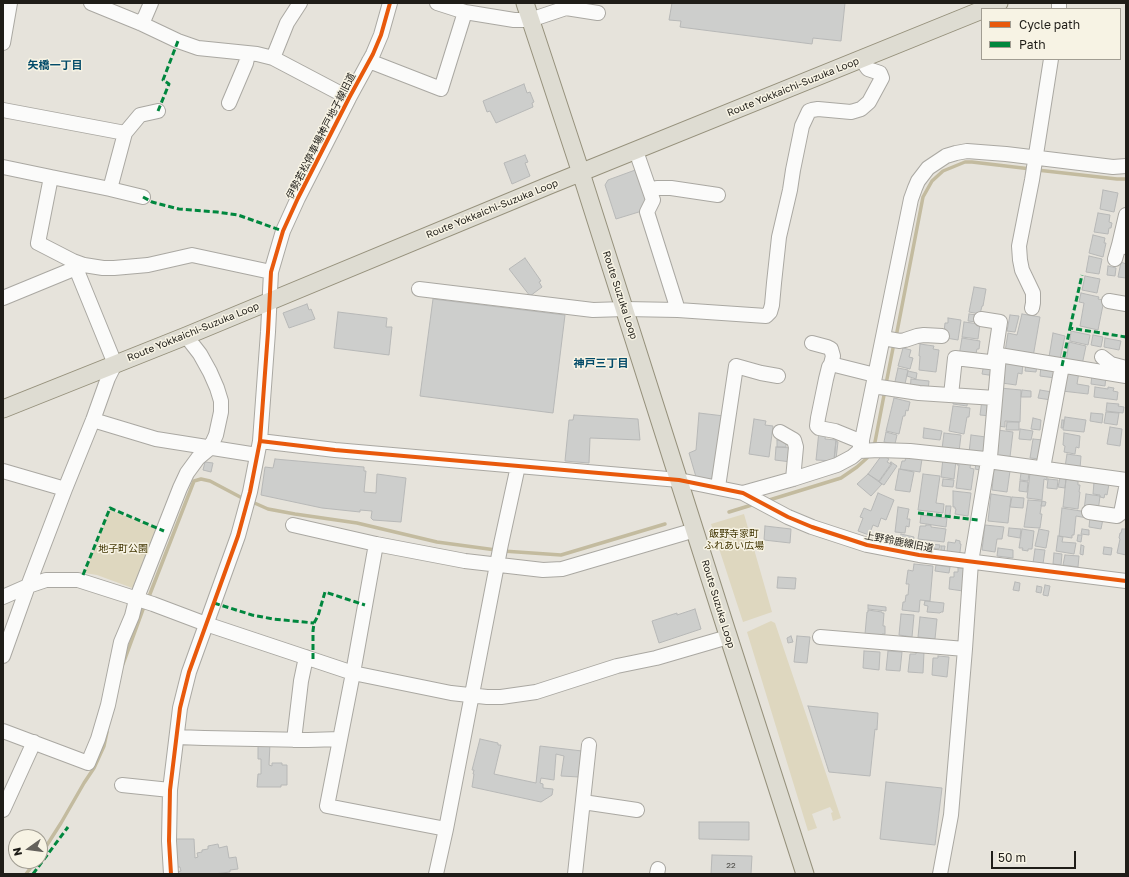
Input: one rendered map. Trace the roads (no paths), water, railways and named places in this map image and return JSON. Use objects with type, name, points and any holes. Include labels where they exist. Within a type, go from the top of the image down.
[{"type":"main road","name":"Route Suzuka Loop","points":[[525,3],[625,309],[728,637],[805,874]]},
{"type":"main road","name":"Route Yokkaichi-Suzuka Loop","points":[[986,8],[999,3]]},
{"type":"main road","name":"Route Yokkaichi-Suzuka Loop","points":[[3,409],[186,336],[981,10]]},
{"type":"street","points":[[3,43],[10,3]]},
{"type":"street","points":[[91,3],[140,23],[178,41],[198,48],[257,54],[273,58],[349,98]]},
{"type":"street","points":[[140,23],[145,17],[151,3]]},
{"type":"street","points":[[273,58],[286,23],[300,3]]},
{"type":"street","name":"伊勢若松停車場神戸地子線旧道","points":[[171,874],[169,841],[170,790],[180,708],[189,672],[238,536],[250,492],[258,448],[268,332],[271,272],[283,232],[298,198],[369,61],[381,35],[390,3]]},
{"type":"street","points":[[437,3],[465,12],[514,20],[530,20],[566,8],[598,13]]},
{"type":"street","points":[[369,61],[441,89],[465,12]]},
{"type":"street","points":[[229,103],[246,63],[248,54]]},
{"type":"street","points":[[419,289],[593,310],[678,310],[766,316],[770,312],[772,305],[779,236],[790,190],[802,126],[809,111],[818,109],[851,112],[861,109],[869,102],[882,78],[880,73],[868,69],[861,59]]},
{"type":"street","points":[[1032,308],[1033,293],[1022,270],[1019,246],[1032,180],[1051,60]]},
{"type":"street","points":[[3,110],[124,133]]},
{"type":"street","points":[[110,188],[124,133],[140,115],[158,111]]},
{"type":"street","points":[[636,151],[653,200],[647,212],[678,310]]},
{"type":"street","points":[[747,495],[837,465],[852,457],[861,448],[875,383],[889,339],[911,199],[915,188],[928,168],[951,154],[961,152],[1006,154],[1035,161],[1113,168],[1126,166]]},
{"type":"street","points":[[3,167],[110,188],[143,197]]},
{"type":"street","points":[[3,656],[65,489],[108,378],[115,364],[74,265],[38,243],[52,177]]},
{"type":"street","points":[[650,190],[657,188],[671,188],[718,195]]},
{"type":"street","points":[[1120,250],[1126,215]]},
{"type":"street","points":[[3,298],[74,265],[114,268],[148,265],[192,255],[271,272]]},
{"type":"street","points":[[1109,301],[1126,304]]},
{"type":"street","points":[[940,874],[951,815],[971,562],[988,461],[990,457],[998,359],[995,355],[1000,322],[981,319]]},
{"type":"street","points":[[889,339],[905,340],[924,335],[942,336]]},
{"type":"street","points":[[3,731],[88,763],[98,739],[106,712],[121,642],[132,616],[143,602],[180,488],[187,473],[198,458],[210,448],[216,435],[221,412],[221,401],[210,372],[200,354],[186,336]]},
{"type":"street","points":[[812,343],[831,349],[833,356],[826,379],[817,426],[819,428],[835,432],[861,448],[910,451],[985,459],[988,461],[1126,480]]},
{"type":"street","points":[[1102,357],[1111,364],[1126,368]]},
{"type":"street","points":[[951,395],[955,358],[998,359],[1062,366],[1126,376]]},
{"type":"street","points":[[831,364],[892,390],[995,398]]},
{"type":"street","points":[[718,487],[736,366],[778,376]]},
{"type":"street","points":[[1043,468],[1062,366]]},
{"type":"street","name":"上野鈴鹿線旧道","points":[[93,420],[156,439],[210,448],[335,450],[679,480],[718,487],[747,495],[788,518],[867,545],[919,555],[1126,581]]},
{"type":"street","points":[[780,432],[794,440],[796,447],[793,479]]},
{"type":"street","points":[[436,874],[501,544],[518,466]]},
{"type":"street","points":[[3,471],[65,489]]},
{"type":"street","points":[[1090,512],[1116,516],[1121,513],[1126,488]]},
{"type":"street","points":[[293,525],[376,544],[466,561],[498,562],[543,570],[562,569],[695,530]]},
{"type":"street","points":[[376,544],[353,673],[326,806],[446,829]]},
{"type":"street","points":[[3,597],[46,580],[78,580],[353,673],[451,693],[501,697],[536,692],[617,666],[656,658],[728,637]]},
{"type":"street","points":[[820,637],[965,649]]},
{"type":"street","points":[[294,740],[301,681],[306,657]]},
{"type":"street","points":[[177,737],[294,740],[340,739]]},
{"type":"street","points":[[3,810],[34,742]]},
{"type":"street","points":[[575,874],[589,745]]},
{"type":"street","points":[[122,785],[170,790]]},
{"type":"street","points":[[583,802],[637,810]]},
{"type":"waterway","points":[[896,337],[923,197],[932,181],[943,171],[965,162],[1031,169]]},
{"type":"waterway","points":[[1037,170],[1126,179]]},
{"type":"waterway","points":[[886,384],[894,343]]},
{"type":"waterway","points":[[873,446],[885,390]]},
{"type":"waterway","points":[[766,501],[841,478],[857,467],[867,458],[869,454]]},
{"type":"waterway","points":[[148,599],[194,481],[201,479],[210,481],[244,499]]},
{"type":"waterway","points":[[250,501],[268,509],[357,523],[437,542],[496,550]]},
{"type":"waterway","points":[[729,512],[755,504]]},
{"type":"waterway","points":[[503,551],[561,555],[665,524]]},
{"type":"waterway","points":[[123,664],[145,604]]},
{"type":"waterway","points":[[48,843],[94,768],[104,746],[107,732]]},
{"type":"waterway","points":[[26,874],[30,869]]},
{"type":"district","name":"矢橋一丁目","points":[[55,66]]},
{"type":"district","name":"神戸三丁目","points":[[601,364]]},
{"type":"park label","name":"飯野寺家町 ふれあい広場","points":[[734,540]]},
{"type":"park label","name":"地子町公園","points":[[123,549]]}]
